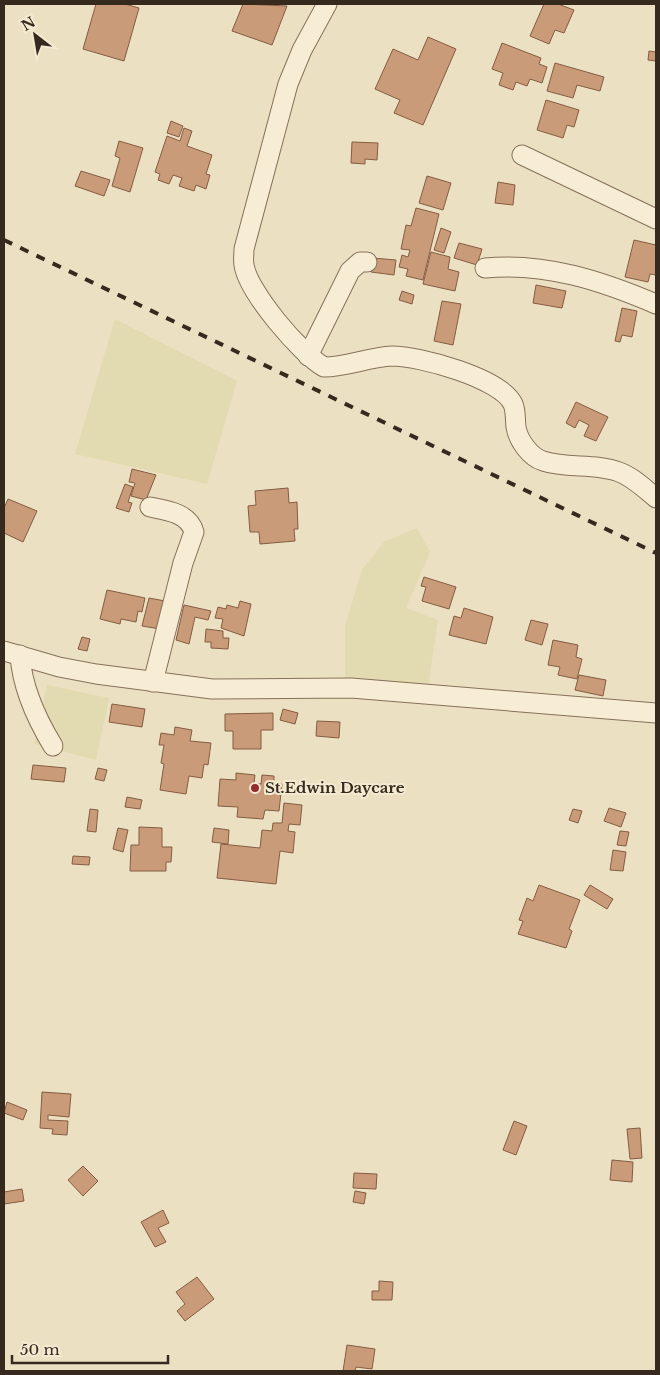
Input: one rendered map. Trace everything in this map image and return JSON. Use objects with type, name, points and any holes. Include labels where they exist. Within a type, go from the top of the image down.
[{"type":"street","points":[[327,4],[302,50],[288,84],[244,249],[244,265],[255,290],[276,319],[308,356],[324,367],[392,356],[430,361],[459,371],[497,388],[506,396],[514,406],[516,429],[531,454],[544,461],[618,471],[630,477],[656,498]]},
{"type":"street","points":[[522,155],[656,219]]},
{"type":"street","points":[[308,356],[350,271],[360,262],[368,262]]},
{"type":"street","points":[[485,268],[513,265],[596,280],[656,304]]},
{"type":"street","points":[[150,507],[172,512],[190,522],[194,532],[183,563],[154,682]]},
{"type":"street","points":[[12,653],[59,667],[212,689],[351,688],[656,713]]},
{"type":"street","points":[[12,653],[22,673],[28,695],[53,746]]},
{"type":"shaded area","points":[[115,319],[237,381],[207,484],[75,454]]},
{"type":"shaded area","points":[[417,528],[430,552],[406,608],[438,620],[427,694],[345,682],[345,626],[362,570],[384,542]]},
{"type":"shaded area","points":[[47,685],[109,698],[96,760],[34,744]]},
{"type":"building","points":[[96,4],[125,4],[139,8],[124,61],[83,49]]},
{"type":"building","points":[[243,4],[287,6],[272,45],[232,31]]},
{"type":"building","points":[[544,4],[558,4],[574,10],[564,33],[555,30],[549,44],[530,36]]},
{"type":"building","points":[[428,37],[456,49],[423,125],[394,113],[400,100],[375,89],[393,49],[418,60]]},
{"type":"building","points":[[502,43],[541,58],[539,64],[547,67],[542,83],[530,79],[527,86],[516,82],[513,90],[499,85],[503,73],[492,69]]},
{"type":"building","points":[[649,51],[656,52],[656,61],[648,60]]},
{"type":"building","points":[[555,63],[604,77],[600,91],[577,85],[573,98],[547,91]]},
{"type":"building","points":[[546,100],[579,110],[574,127],[567,125],[563,138],[537,130]]},
{"type":"building","points":[[171,121],[183,126],[179,137],[167,133]]},
{"type":"building","points":[[184,128],[192,131],[187,146],[212,155],[206,174],[210,175],[206,189],[196,185],[194,191],[179,186],[182,178],[173,175],[169,184],[158,180],[160,174],[155,172],[167,136],[180,141]]},
{"type":"building","points":[[119,141],[143,148],[130,192],[112,186],[120,158],[115,156]]},
{"type":"building","points":[[352,142],[378,143],[377,160],[365,159],[365,164],[351,163]]},
{"type":"building","points":[[81,171],[110,180],[104,196],[75,186]]},
{"type":"building","points":[[427,176],[451,183],[443,210],[419,203]]},
{"type":"building","points":[[498,182],[515,185],[513,205],[495,203]]},
{"type":"building","points":[[416,208],[439,214],[423,280],[406,276],[408,269],[399,267],[402,255],[408,257],[410,250],[401,249],[406,225],[411,226]]},
{"type":"building","points":[[441,228],[451,232],[444,253],[434,250]]},
{"type":"building","points":[[634,240],[656,245],[656,275],[650,274],[648,282],[625,277]]},
{"type":"building","points":[[459,243],[482,249],[477,265],[454,258]]},
{"type":"building","points":[[431,252],[450,257],[448,269],[459,272],[455,291],[423,284]]},
{"type":"building","points":[[373,258],[396,260],[394,275],[371,272]]},
{"type":"building","points":[[536,285],[566,291],[562,308],[533,303]]},
{"type":"building","points":[[402,291],[414,295],[412,304],[399,300]]},
{"type":"building","points":[[442,301],[461,304],[453,345],[434,341]]},
{"type":"building","points":[[622,308],[637,311],[632,337],[622,335],[620,342],[615,341]]},
{"type":"building","points":[[576,402],[608,417],[596,441],[584,436],[589,425],[579,420],[575,428],[566,423]]},
{"type":"building","points":[[132,469],[156,475],[146,500],[131,496],[135,483],[129,482]]},
{"type":"building","points":[[125,484],[133,487],[128,502],[132,503],[129,512],[116,508]]},
{"type":"building","points":[[288,488],[289,503],[297,502],[298,529],[294,529],[295,541],[260,544],[259,532],[250,532],[248,506],[256,505],[255,491]]},
{"type":"building","points":[[8,499],[37,511],[23,542],[4,533],[4,508]]},
{"type":"building","points":[[424,577],[456,587],[449,609],[422,601],[426,587],[421,586]]},
{"type":"building","points":[[107,590],[145,598],[142,612],[138,611],[136,622],[121,619],[120,624],[100,619]]},
{"type":"building","points":[[149,598],[165,601],[160,629],[142,626]]},
{"type":"building","points":[[240,601],[251,604],[244,636],[221,628],[223,619],[215,618],[218,607],[226,609],[227,605],[238,608]]},
{"type":"building","points":[[184,605],[211,611],[208,620],[195,617],[189,644],[176,640]]},
{"type":"building","points":[[464,608],[493,617],[486,644],[449,635],[454,616],[461,618]]},
{"type":"building","points":[[531,620],[548,624],[542,645],[525,640]]},
{"type":"building","points":[[206,629],[223,631],[223,638],[229,638],[228,649],[211,648],[211,642],[205,642]]},
{"type":"building","points":[[82,637],[90,639],[87,651],[78,649]]},
{"type":"building","points":[[553,640],[578,645],[576,657],[582,659],[577,679],[558,675],[560,667],[548,665]]},
{"type":"building","points":[[579,675],[606,680],[603,696],[575,690]]},
{"type":"building","points":[[112,704],[145,709],[142,727],[109,722]]},
{"type":"building","points":[[283,709],[298,713],[295,724],[280,720]]},
{"type":"building","points":[[273,713],[273,730],[261,730],[261,749],[233,749],[233,731],[225,731],[225,714]]},
{"type":"building","points":[[317,721],[340,722],[339,738],[316,736]]},
{"type":"building","points":[[175,727],[192,730],[190,741],[211,743],[208,765],[204,764],[202,778],[189,776],[186,794],[160,790],[164,764],[161,763],[164,745],[159,745],[161,733],[174,735]]},
{"type":"building","points":[[33,765],[66,768],[64,782],[31,779]]},
{"type":"building","points":[[98,768],[107,770],[104,781],[95,779]]},
{"type":"building","points":[[236,773],[255,775],[254,783],[261,784],[262,775],[274,776],[274,783],[282,784],[279,811],[265,810],[263,819],[237,817],[238,807],[218,806],[220,779],[236,780]]},
{"type":"building","points":[[127,797],[142,800],[140,809],[125,807]]},
{"type":"building","points":[[284,803],[302,805],[300,825],[289,824],[288,831],[295,832],[293,853],[280,851],[276,884],[217,878],[221,844],[260,848],[262,830],[272,831],[273,823],[282,823]]},
{"type":"building","points":[[609,808],[626,813],[621,827],[604,821]]},
{"type":"building","points":[[90,809],[98,810],[96,832],[87,831]]},
{"type":"building","points":[[573,809],[582,811],[578,823],[569,820]]},
{"type":"building","points":[[139,827],[162,828],[162,847],[172,847],[171,862],[166,862],[166,871],[130,871],[131,845],[139,845]]},
{"type":"building","points":[[118,828],[128,830],[123,852],[113,849]]},
{"type":"building","points":[[214,828],[229,830],[228,844],[212,842]]},
{"type":"building","points":[[620,831],[629,832],[626,846],[617,845]]},
{"type":"building","points":[[613,850],[626,852],[623,871],[610,870]]},
{"type":"building","points":[[73,856],[90,857],[89,865],[72,864]]},
{"type":"building","points":[[539,885],[580,900],[569,929],[572,931],[566,948],[518,934],[523,921],[519,920],[527,898],[533,901]]},
{"type":"building","points":[[590,885],[613,899],[607,909],[584,895]]},
{"type":"building","points":[[42,1092],[71,1094],[69,1117],[48,1115],[48,1120],[68,1121],[67,1135],[52,1134],[53,1129],[40,1128]]},
{"type":"building","points":[[7,1102],[27,1110],[23,1120],[4,1113]]},
{"type":"building","points":[[514,1121],[527,1126],[516,1155],[503,1150]]},
{"type":"building","points":[[640,1128],[642,1158],[630,1159],[627,1129]]},
{"type":"building","points":[[612,1160],[633,1162],[632,1182],[610,1180]]},
{"type":"building","points":[[83,1166],[98,1181],[83,1196],[68,1180]]},
{"type":"building","points":[[354,1173],[377,1174],[376,1189],[353,1188]]},
{"type":"building","points":[[22,1189],[24,1201],[4,1204],[4,1192]]},
{"type":"building","points":[[355,1191],[366,1193],[364,1204],[353,1202]]},
{"type":"building","points":[[163,1210],[169,1223],[158,1228],[166,1242],[155,1247],[141,1222]]},
{"type":"building","points":[[197,1277],[214,1299],[185,1321],[177,1311],[185,1304],[176,1292]]},
{"type":"building","points":[[379,1281],[393,1282],[392,1300],[372,1300],[372,1291],[379,1291]]},
{"type":"building","points":[[347,1345],[375,1349],[372,1369],[356,1367],[355,1371],[343,1371]]},
{"type":"railway","points":[[4,240],[656,553]]},
{"type":"place","name":"St.Edwin Daycare","points":[[255,788]]}]
